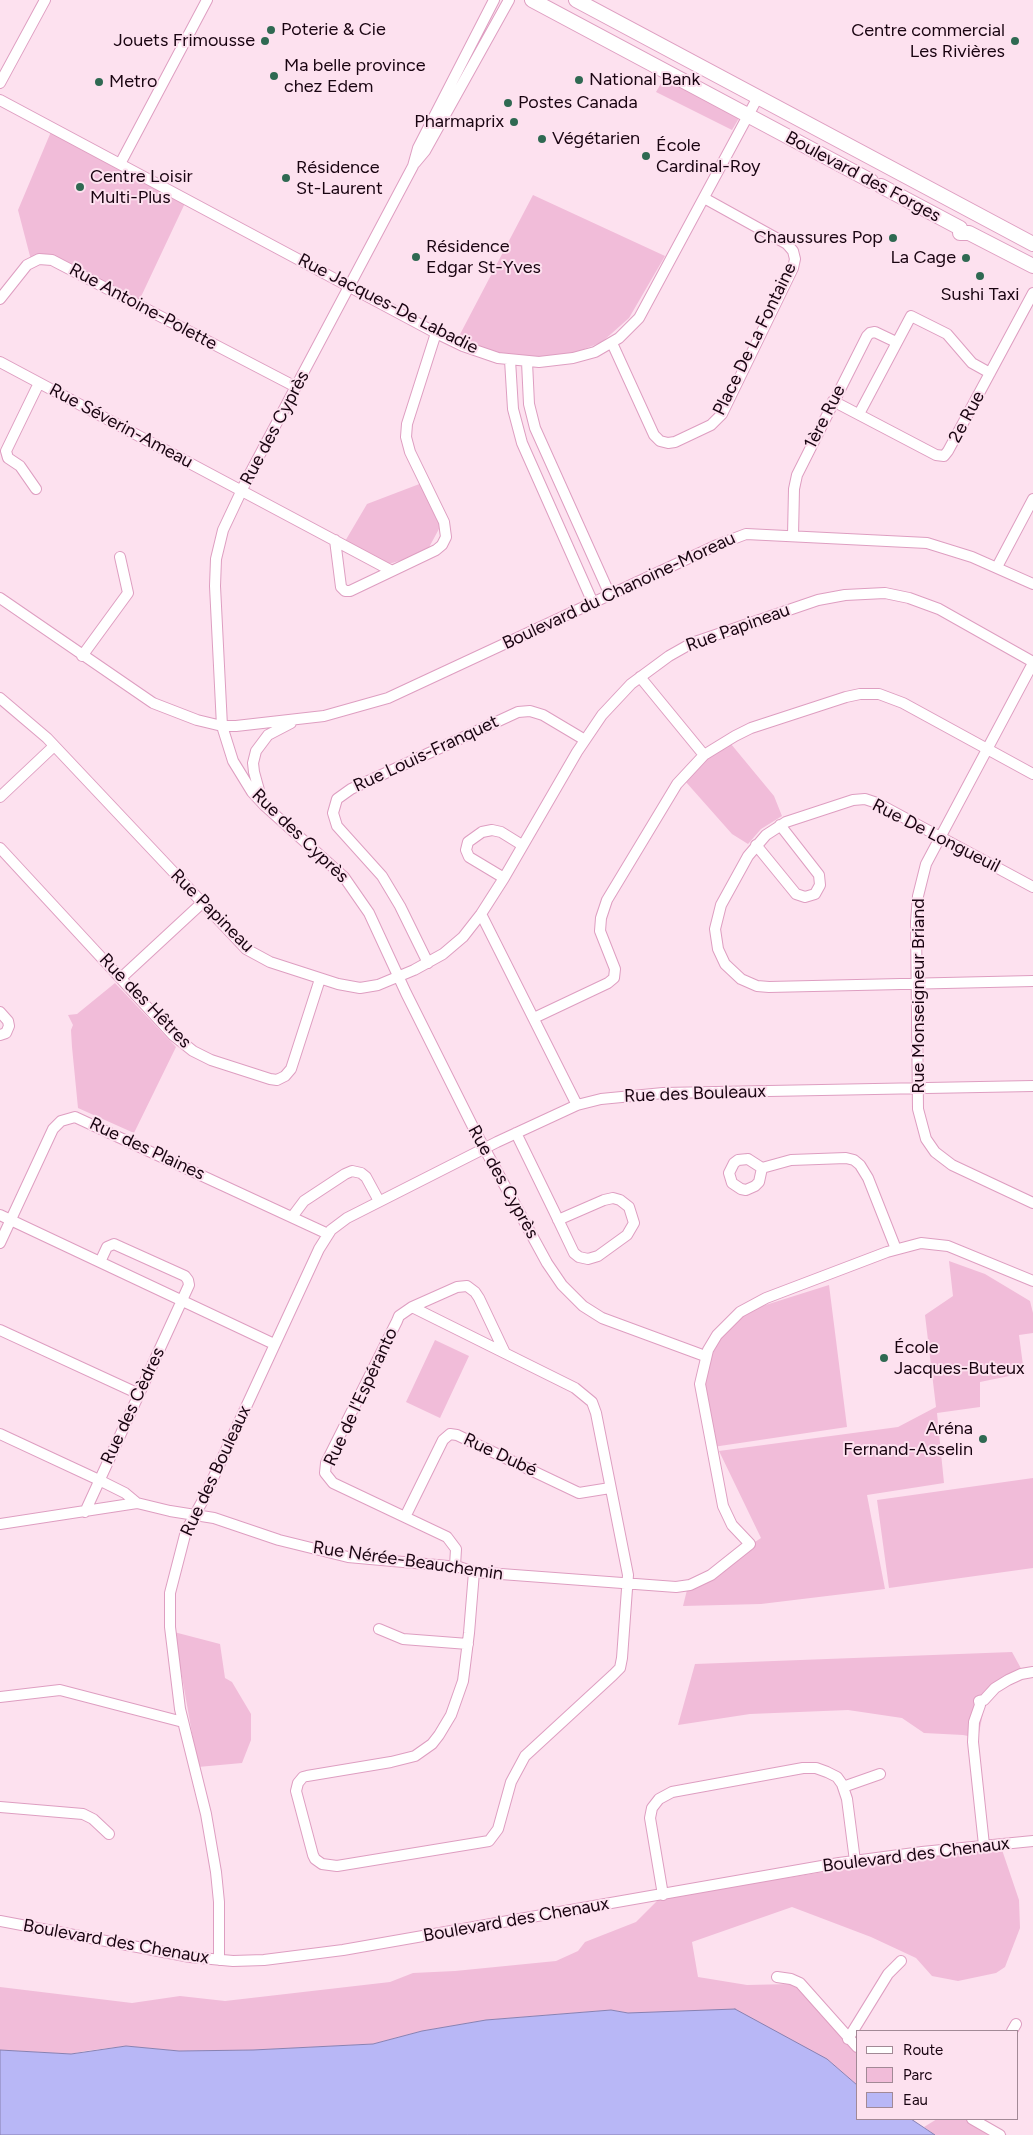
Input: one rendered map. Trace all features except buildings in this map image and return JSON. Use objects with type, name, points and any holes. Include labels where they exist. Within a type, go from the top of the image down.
[{"type":"main road","name":"Boulevard des Forges","points":[[532,0],[960,228],[960,233],[969,233],[1033,266]]},
{"type":"main road","name":"Boulevard des Forges","points":[[576,0],[1033,244]]},
{"type":"street","points":[[0,83],[45,0]]},
{"type":"street","points":[[120,164],[207,0]]},
{"type":"street","name":"Rue des Cyprès","points":[[413,166],[418,148],[494,0]]},
{"type":"street","name":"Rue des Cyprès","points":[[510,0],[425,151],[413,166],[242,490],[223,530],[216,566],[215,604],[222,726],[227,747],[236,768],[264,805],[334,868],[351,886],[369,913],[448,1078],[551,1269],[574,1298],[588,1309],[608,1320],[706,1356]]},
{"type":"street","name":"Rue Jacques-De Labadie","points":[[0,100],[436,333],[469,348],[510,360],[528,362],[581,357],[612,343],[625,333],[643,314],[758,97]]},
{"type":"street","name":"Place De La Fontaine","points":[[612,343],[654,435],[660,441],[675,442],[710,425],[722,414],[793,268],[795,259],[793,251],[787,244],[704,198]]},
{"type":"street","name":"Rue Antoine-Polette","points":[[0,299],[27,264],[39,259],[52,260],[296,387]]},
{"type":"street","name":"2e Rue","points":[[833,401],[936,455],[942,456],[948,451],[1033,293]]},
{"type":"street","name":"1ère Rue","points":[[859,414],[909,318],[914,316],[949,335],[972,363],[990,373]]},
{"type":"street","name":"1ère Rue","points":[[793,535],[794,489],[797,475],[868,334],[877,332],[896,342]]},
{"type":"street","points":[[336,540],[341,587],[345,592],[440,548],[446,537],[444,522],[410,452],[406,437],[410,415],[436,333]]},
{"type":"street","points":[[510,360],[515,419],[522,443],[593,603]]},
{"type":"street","name":"Rue Séverin-Ameau","points":[[0,362],[392,571]]},
{"type":"street","points":[[528,362],[530,404],[533,420],[610,595]]},
{"type":"street","points":[[36,489],[20,466],[8,458],[6,451],[39,383]]},
{"type":"street","points":[[550,506],[567,499]]},
{"type":"street","points":[[997,567],[1033,499]]},
{"type":"street","name":"Boulevard du Chanoine-Moreau","points":[[301,719],[338,713],[388,698],[742,535],[756,533],[927,543],[950,548],[1033,584]]},
{"type":"street","points":[[82,656],[128,593],[120,557]]},
{"type":"street","name":"Rue Papineau","points":[[0,698],[23,716],[54,746],[233,937],[251,952],[270,962],[320,979],[360,988],[399,977],[428,963],[457,943],[481,914],[585,740],[611,705],[640,677],[680,650],[713,635],[818,600],[864,593],[885,594],[924,603],[952,616],[1033,663]]},
{"type":"street","points":[[0,598],[157,706],[197,720],[222,726],[301,719]]},
{"type":"street","name":"Rue Monseigneur Briand","points":[[1033,663],[926,864],[918,896],[916,922],[918,1088],[920,1123],[926,1139],[935,1152],[952,1165],[1033,1202]]},
{"type":"street","points":[[640,677],[704,755]]},
{"type":"street","points":[[534,1018],[608,983],[614,978],[615,969],[600,931],[600,918],[604,907],[669,795],[704,755],[735,736],[752,728],[846,696],[867,693],[879,694],[897,700],[1033,774]]},
{"type":"street","name":"Rue Louis-Franquet","points":[[428,963],[400,906],[382,876],[336,826],[333,812],[337,799],[351,789],[518,712],[530,711],[543,715],[585,740]]},
{"type":"street","points":[[264,805],[254,772],[253,760],[256,751],[268,735],[301,719]]},
{"type":"street","points":[[0,797],[54,746]]},
{"type":"street","name":"Rue De Longueuil","points":[[1033,887],[877,803],[866,799],[853,800],[780,825],[766,834],[756,845],[721,905],[715,923],[718,949],[725,964],[751,984],[769,987],[1033,981]]},
{"type":"street","points":[[756,845],[796,894],[805,897],[815,894],[820,885],[819,875],[780,825]]},
{"type":"street","points":[[504,878],[469,857],[466,850],[468,842],[482,832],[494,830],[501,832],[522,845]]},
{"type":"street","name":"Rue des Hêtres","points":[[0,848],[173,1035],[188,1047],[211,1060],[274,1080],[285,1076],[291,1069],[320,979]]},
{"type":"street","points":[[121,978],[202,903]]},
{"type":"street","points":[[481,914],[577,1105]]},
{"type":"street","points":[[0,1012],[8,1021],[9,1026],[6,1033],[0,1035]]},
{"type":"street","name":"Rue des Bouleaux","points":[[219,1960],[219,1902],[214,1855],[206,1814],[182,1722],[170,1627],[169,1603],[171,1587],[184,1536],[328,1234],[347,1218],[485,1148],[577,1105],[613,1096],[1033,1086]]},
{"type":"street","name":"Rue des Plaines","points":[[0,1243],[53,1129],[60,1121],[75,1117],[328,1234]]},
{"type":"street","points":[[516,1133],[558,1220],[574,1252],[579,1258],[585,1260],[598,1256],[630,1232],[634,1223],[629,1207],[620,1200],[613,1198],[558,1220]]},
{"type":"street","points":[[762,1168],[791,1160],[846,1158],[858,1162],[868,1178],[896,1249]]},
{"type":"street","points":[[292,1217],[304,1201],[345,1174],[352,1172],[361,1173],[366,1177],[379,1201]]},
{"type":"street","points":[[0,1215],[274,1344]]},
{"type":"street","points":[[706,1356],[717,1335],[746,1307],[896,1249],[921,1242],[942,1244],[1033,1281]]},
{"type":"street","name":"Rue des Cèdres","points":[[85,1512],[98,1480],[183,1300],[189,1282],[187,1278],[114,1244],[107,1247],[100,1262]]},
{"type":"street","name":"Rue de l'Espéranto","points":[[455,1566],[456,1549],[451,1541],[333,1483],[326,1475],[326,1463],[397,1320],[412,1307],[457,1286],[467,1286],[477,1295],[505,1353]]},
{"type":"street","points":[[412,1307],[575,1388],[589,1398],[596,1413],[628,1583],[622,1658],[620,1668],[525,1756],[516,1772],[498,1829],[493,1838],[478,1844],[337,1866],[326,1866],[318,1862],[313,1854],[296,1790],[300,1780],[307,1776],[404,1759],[424,1750],[439,1735],[452,1715],[463,1681],[474,1572]]},
{"type":"street","points":[[0,1330],[139,1394]]},
{"type":"street","name":"Rue Nérée-Beauchemin","points":[[0,1524],[137,1503],[214,1518],[279,1540],[332,1554],[382,1561],[455,1566],[474,1572],[690,1586],[711,1575],[750,1544],[732,1525],[720,1493],[700,1393],[700,1376],[706,1356]]},
{"type":"street","points":[[0,1434],[125,1493],[137,1503]]},
{"type":"street","name":"Rue Dubé","points":[[405,1517],[443,1440],[450,1434],[457,1435],[579,1492],[610,1488]]},
{"type":"street","points":[[379,1628],[403,1639],[468,1644]]},
{"type":"street","points":[[984,1845],[973,1742],[974,1722],[980,1705],[979,1701],[984,1700],[994,1688],[1008,1680],[1021,1674],[1033,1672]]},
{"type":"street","points":[[0,1697],[60,1690],[182,1722]]},
{"type":"street","points":[[663,1895],[650,1818],[652,1808],[663,1796],[672,1792],[810,1768],[832,1774],[843,1786],[847,1799],[855,1861]]},
{"type":"street","points":[[843,1786],[880,1774]]},
{"type":"street","points":[[0,1807],[83,1814],[93,1819],[109,1834]]},
{"type":"street","name":"Boulevard des Chenaux","points":[[0,1921],[178,1956],[219,1960],[264,1960],[316,1954],[855,1861],[1033,1841]]},
{"type":"street","points":[[848,2039],[888,1974],[901,1962]]},
{"type":"street","points":[[777,1977],[791,1979],[800,1983],[856,2046]]},
{"type":"street","points":[[974,2120],[1000,2135]]},
{"type":"green space","points":[[667,73],[742,113],[732,130],[656,92]]},
{"type":"green space","points":[[53,127],[186,201],[138,303],[57,260],[31,260],[18,210]]},
{"type":"green space","points":[[533,195],[665,256],[629,318],[602,342],[572,354],[520,362],[457,340]]},
{"type":"green space","points":[[422,483],[440,527],[426,553],[382,566],[344,543],[367,504]]},
{"type":"green space","points":[[731,744],[774,796],[782,816],[761,829],[748,844],[732,834],[685,781],[707,759]]},
{"type":"green space","points":[[115,983],[176,1047],[134,1133],[78,1108],[72,1047],[71,1030],[73,1025],[68,1015],[77,1014]]},
{"type":"green space","points":[[949,1261],[985,1274],[1030,1301],[1033,1313],[1033,1333],[1019,1335],[1024,1373],[980,1382],[980,1407],[937,1413],[944,1483],[867,1495],[885,1589],[761,1604],[683,1606],[688,1586],[761,1538],[719,1451],[898,1427],[936,1407],[925,1315],[953,1296]]},
{"type":"green space","points":[[829,1285],[847,1427],[713,1447],[702,1403],[703,1352],[737,1314]]},
{"type":"green space","points":[[435,1340],[469,1356],[440,1418],[406,1402]]},
{"type":"green space","points":[[1033,1478],[1033,1568],[889,1588],[877,1500]]},
{"type":"green space","points":[[174,1632],[220,1644],[225,1678],[232,1682],[251,1714],[251,1740],[242,1763],[198,1767]]},
{"type":"green space","points":[[1012,1652],[1023,1672],[985,1703],[978,1738],[963,1735],[924,1733],[902,1718],[848,1710],[750,1714],[678,1725],[695,1664]]},
{"type":"green space","points":[[1000,1844],[1019,1900],[1020,1928],[1005,1967],[996,1973],[958,1981],[932,1976],[916,1958],[871,1937],[792,1907],[692,1942],[698,1977],[747,1985],[791,1984],[827,2008],[856,2040],[856,2084],[827,2059],[667,2013],[628,2013],[611,2010],[486,2020],[422,2031],[373,2044],[253,2050],[179,2051],[126,2046],[71,2054],[0,2050],[0,1987],[132,2003],[180,1996],[225,2001],[390,1982],[413,1973],[455,1971],[556,1961],[578,1951],[585,1942],[636,1922],[660,1898]]},
{"type":"green space","points":[[935,2120],[979,2120],[1007,2135],[935,2135],[924,2127]]},
{"type":"water","points":[[735,2009],[827,2059],[856,2084],[856,2120],[912,2120],[935,2135],[0,2135],[0,2050],[71,2054],[126,2046],[179,2051],[253,2050],[373,2044],[422,2031],[486,2020],[611,2010],[628,2013]]},
{"type":"place","name":"Poterie & Cie","points":[[271,30]]},
{"type":"place","name":"Jouets Frimousse","points":[[265,41]]},
{"type":"place","name":"Centre commercial Les Rivières","points":[[1015,41]]},
{"type":"place","name":"Ma belle province chez Edem","points":[[274,76]]},
{"type":"place","name":"National Bank","points":[[579,80]]},
{"type":"place","name":"Metro","points":[[99,82]]},
{"type":"place","name":"Postes Canada","points":[[508,103]]},
{"type":"place","name":"Pharmaprix","points":[[514,122]]},
{"type":"place","name":"Végétarien","points":[[542,139]]},
{"type":"place","name":"École Cardinal-Roy","points":[[646,156]]},
{"type":"place","name":"Résidence St-Laurent","points":[[286,178]]},
{"type":"place","name":"Centre Loisir Multi-Plus","points":[[80,187]]},
{"type":"place","name":"Chaussures Pop","points":[[893,238]]},
{"type":"place","name":"Résidence Edgar St-Yves","points":[[416,257]]},
{"type":"place","name":"La Cage","points":[[966,258]]},
{"type":"place","name":"Sushi Taxi","points":[[980,276]]},
{"type":"place","name":"École Jacques-Buteux","points":[[884,1358]]},
{"type":"place","name":"Aréna Fernand-Asselin","points":[[983,1439]]}]
